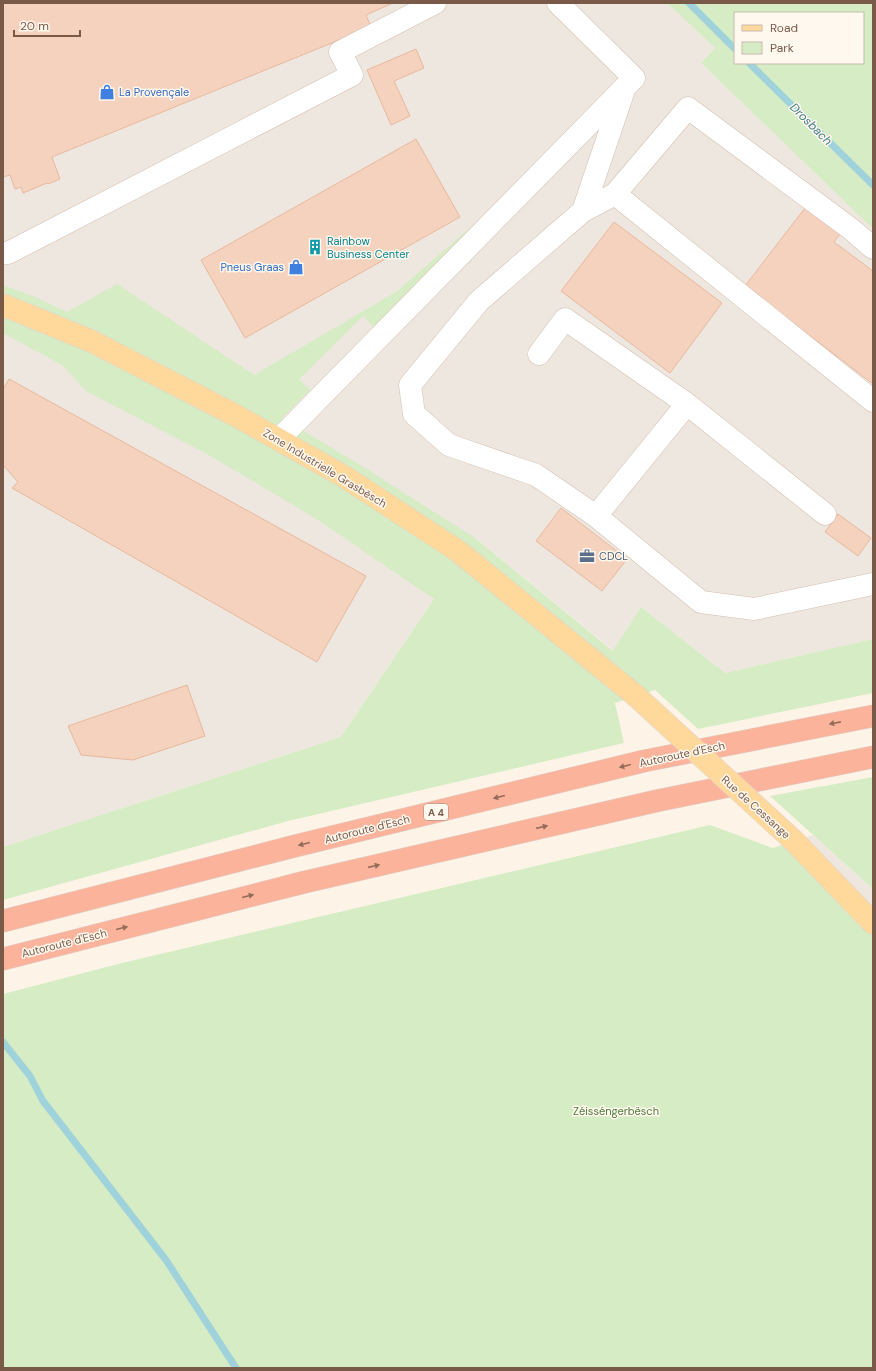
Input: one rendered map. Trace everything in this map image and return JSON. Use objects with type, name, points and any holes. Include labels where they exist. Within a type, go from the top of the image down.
[{"type":"highway","name":"Autoroute d'Esch","points":[[3,921],[295,846],[644,761],[873,716]]},
{"type":"highway","name":"Autoroute d'Esch","points":[[3,959],[305,882],[656,801],[873,757]]},
{"type":"main road","name":"Zone Industrielle Grasbësch","points":[[3,305],[91,341],[235,415],[344,477],[458,551],[635,695]]},
{"type":"main road","name":"Rue de Cessange","points":[[635,695],[794,841],[873,923]]},
{"type":"lane","points":[[3,253],[8,253],[15,250],[352,75],[340,52],[435,3]]},
{"type":"lane","points":[[279,439],[634,78],[558,3]]},
{"type":"lane","points":[[583,211],[624,87]]},
{"type":"lane","points":[[873,248],[852,230],[688,108],[615,194],[583,211],[479,301],[410,385],[414,414],[449,445],[536,475],[596,516],[701,602],[754,609],[873,584]]},
{"type":"lane","points":[[615,194],[873,401]]},
{"type":"lane","points":[[539,354],[565,319],[687,404],[825,514]]},
{"type":"lane","points":[[596,516],[687,404]]},
{"type":"shaded area","points":[[3,3],[667,3],[715,48],[701,63],[873,229],[873,639],[725,673],[641,607],[614,651],[475,538],[341,737],[3,847]]},
{"type":"shaded area","points":[[813,835],[873,889],[873,923],[794,841]]},
{"type":"green space","points":[[667,3],[873,3],[873,229],[701,63],[715,48]]},
{"type":"green space","points":[[473,225],[374,327],[363,316],[299,379],[310,390],[282,418],[362,466],[475,538],[613,651],[641,607],[725,673],[873,639],[873,693],[698,729],[655,690],[615,703],[624,743],[288,821],[3,900],[3,847],[341,737],[434,599],[315,518],[207,454],[86,391],[62,365],[3,333],[3,285],[35,297],[67,312],[117,284],[254,375],[396,292]]},
{"type":"green space","points":[[873,777],[873,889],[770,796]]},
{"type":"green space","name":"Zéisséngerbësch","points":[[710,825],[773,848],[794,841],[873,923],[873,1368],[3,1368],[3,994],[122,963]]},
{"type":"building","name":"La Provençale","points":[[3,3],[393,3],[366,15],[371,27],[52,157],[60,179],[23,193],[21,187],[15,189],[10,175],[3,177]]},
{"type":"building","points":[[416,49],[424,68],[394,81],[410,116],[391,125],[367,70]]},
{"type":"building","name":"Rainbow Business Center","points":[[416,139],[460,217],[245,338],[201,260]]},
{"type":"building","points":[[805,208],[840,234],[834,242],[873,271],[873,384],[745,286]]},
{"type":"building","points":[[614,222],[722,303],[670,373],[561,291]]},
{"type":"building","points":[[9,379],[366,576],[317,662],[12,488],[18,482],[3,465],[3,387],[4,388]]},
{"type":"building","points":[[561,508],[627,559],[602,591],[536,541]]},
{"type":"building","points":[[838,514],[871,538],[858,556],[825,532]]},
{"type":"building","points":[[187,685],[205,736],[133,760],[81,755],[68,726]]},
{"type":"waterway","name":"Drosbach","points":[[689,3],[734,48]]},
{"type":"waterway","name":"Drosbach","points":[[750,64],[873,185]]},
{"type":"waterway","points":[[3,1042],[30,1076],[43,1101],[166,1260],[236,1368]]},
{"type":"place","name":"La Provençale","points":[[107,92]]},
{"type":"place","name":"Rainbow Business Center","points":[[315,247]]},
{"type":"place","name":"Pneus Graas","points":[[296,267]]},
{"type":"place","name":"CDCL","points":[[587,556]]}]
